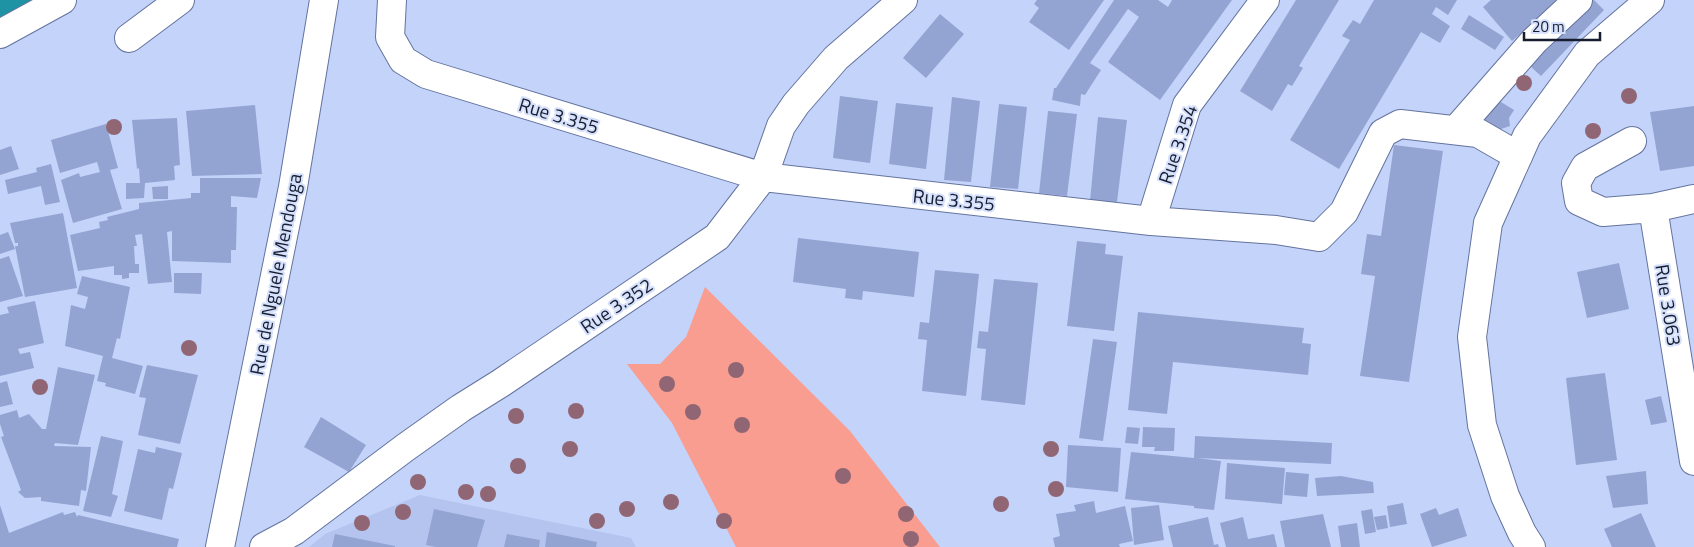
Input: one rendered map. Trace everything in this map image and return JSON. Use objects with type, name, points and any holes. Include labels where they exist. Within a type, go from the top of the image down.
[{"type":"street","points":[[0,34],[62,0]]},
{"type":"street","points":[[129,38],[180,0]]},
{"type":"street","name":"Rue de Nguele Mendouga","points":[[220,547],[293,187],[324,0]]},
{"type":"street","name":"Rue 3.355","points":[[392,0],[390,37],[403,60],[426,74],[763,177],[1151,221],[1276,230],[1319,237],[1344,212],[1383,133],[1400,124],[1478,133],[1518,156]]},
{"type":"street","name":"Rue 3.352","points":[[264,547],[294,531],[461,408],[717,237],[763,177],[781,126],[796,104],[836,58],[903,0]]},
{"type":"street","name":"Rue 3.354","points":[[1151,221],[1187,106],[1265,0]]},
{"type":"street","points":[[1456,130],[1534,41],[1578,0]]},
{"type":"street","points":[[1531,547],[1522,533],[1505,496],[1482,425],[1472,337],[1488,222],[1527,136],[1587,54],[1650,0]]},
{"type":"street","points":[[1632,140],[1585,167],[1576,183],[1579,201],[1603,212],[1653,208],[1694,199]]},
{"type":"street","name":"Rue 3.063","points":[[1653,208],[1694,461]]},
{"type":"shaded area","points":[[0,0],[44,0],[0,25]]},
{"type":"shaded area","points":[[705,287],[850,431],[940,547],[736,547],[672,423],[627,364],[660,364],[686,337]]},
{"type":"shaded area","points":[[420,495],[631,538],[636,547],[309,547],[325,534]]},
{"type":"building","points":[[1037,0],[1104,0],[1069,50],[1029,22],[1039,8],[1034,4]]},
{"type":"building","points":[[1114,0],[1158,0],[1168,7],[1172,0],[1232,0],[1160,100],[1108,62],[1139,17],[1128,9],[1090,63],[1101,70],[1085,95],[1081,94],[1080,106],[1052,100],[1054,88],[1056,88]]},
{"type":"building","points":[[1296,0],[1339,0],[1299,66],[1303,68],[1292,86],[1288,84],[1272,111],[1240,91]]},
{"type":"building","points":[[1374,0],[1457,0],[1448,15],[1436,7],[1432,14],[1450,26],[1440,43],[1421,32],[1339,169],[1290,140],[1350,40],[1342,36],[1353,20],[1360,24]]},
{"type":"building","points":[[1491,0],[1560,0],[1512,41],[1483,7]]},
{"type":"building","points":[[1588,0],[1594,0],[1604,10],[1541,76],[1530,66],[1568,26]]},
{"type":"building","points":[[940,14],[964,34],[926,78],[903,58]]},
{"type":"building","points":[[1469,15],[1504,37],[1495,50],[1461,29]]},
{"type":"building","points":[[840,96],[878,101],[870,163],[833,158]]},
{"type":"building","points":[[952,97],[980,101],[971,182],[944,180]]},
{"type":"building","points":[[1496,99],[1514,110],[1509,118],[1510,126],[1501,129],[1494,139],[1478,129]]},
{"type":"building","points":[[896,103],[933,107],[926,169],[889,164]]},
{"type":"building","points":[[999,104],[1027,107],[1018,189],[990,187]]},
{"type":"building","points":[[255,105],[262,174],[192,176],[186,111]]},
{"type":"building","points":[[1694,106],[1694,166],[1660,171],[1650,112]]},
{"type":"building","points":[[1048,111],[1077,114],[1067,196],[1039,193]]},
{"type":"building","points":[[1098,117],[1127,120],[1117,202],[1090,201]]},
{"type":"building","points":[[177,118],[180,165],[174,166],[175,180],[145,183],[144,198],[126,199],[126,183],[140,183],[132,120]]},
{"type":"building","points":[[106,124],[118,168],[110,170],[122,209],[73,223],[61,180],[79,173],[80,177],[100,172],[97,162],[60,173],[51,140]]},
{"type":"building","points":[[1394,145],[1443,151],[1409,382],[1360,376],[1375,276],[1361,274],[1367,234],[1381,236]]},
{"type":"building","points":[[11,146],[19,169],[0,175],[0,150]]},
{"type":"building","points":[[51,164],[60,202],[45,205],[41,186],[8,194],[5,180],[37,172],[36,168]]},
{"type":"building","points":[[200,178],[261,178],[257,198],[231,196],[231,207],[237,207],[236,250],[231,250],[231,263],[172,261],[172,231],[167,232],[172,282],[148,284],[142,234],[135,235],[137,246],[134,246],[135,264],[139,264],[139,273],[129,273],[129,278],[122,279],[122,275],[114,275],[114,266],[78,271],[70,235],[100,228],[99,222],[108,220],[107,217],[139,209],[139,203],[191,198],[191,193],[200,193]]},
{"type":"building","points":[[168,186],[168,199],[153,199],[152,187]]},
{"type":"building","points":[[63,213],[77,288],[25,297],[15,246],[18,246],[18,243],[15,243],[10,223]]},
{"type":"building","points":[[8,232],[15,249],[0,254],[0,235]]},
{"type":"building","points":[[798,238],[919,252],[914,297],[863,291],[862,300],[845,298],[846,289],[793,282]]},
{"type":"building","points":[[1077,241],[1106,244],[1105,254],[1123,256],[1114,331],[1067,326]]},
{"type":"building","points":[[9,256],[23,296],[0,302],[0,259]]},
{"type":"building","points":[[1619,263],[1629,309],[1587,318],[1577,272]]},
{"type":"building","points":[[935,270],[979,274],[966,396],[922,391],[927,340],[918,339],[920,322],[929,323]]},
{"type":"building","points":[[174,273],[202,273],[201,294],[174,293]]},
{"type":"building","points":[[82,276],[130,287],[120,339],[117,338],[112,358],[143,366],[135,394],[105,386],[106,383],[97,381],[103,356],[65,346],[71,305],[85,309],[88,297],[77,294]]},
{"type":"building","points":[[994,279],[1038,283],[1025,405],[981,400],[986,349],[977,348],[979,331],[988,332]]},
{"type":"building","points":[[35,301],[44,343],[18,349],[20,354],[30,352],[34,368],[0,376],[0,315],[9,313],[7,307]]},
{"type":"building","points":[[1138,312],[1304,328],[1302,343],[1311,344],[1308,375],[1173,362],[1167,414],[1128,410]]},
{"type":"building","points":[[1093,339],[1117,342],[1103,441],[1079,438]]},
{"type":"building","points":[[147,365],[198,375],[180,444],[138,435],[146,398],[139,397]]},
{"type":"building","points":[[58,367],[95,375],[78,445],[55,443],[54,446],[91,447],[86,491],[81,490],[79,506],[41,501],[41,497],[25,498],[18,492],[21,490],[1,437],[4,436],[0,424],[0,415],[17,410],[19,418],[29,414],[42,429],[46,429]]},
{"type":"building","points":[[1605,373],[1617,460],[1576,465],[1566,378]]},
{"type":"building","points":[[7,381],[13,404],[0,407],[0,383]]},
{"type":"building","points":[[1661,396],[1667,422],[1651,425],[1645,400]]},
{"type":"building","points":[[321,417],[366,445],[349,472],[304,447]]},
{"type":"building","points":[[1127,427],[1140,428],[1138,444],[1125,443]]},
{"type":"building","points":[[1143,427],[1175,428],[1174,451],[1154,451],[1155,447],[1142,447]]},
{"type":"building","points":[[101,436],[123,441],[112,494],[118,496],[111,517],[83,511]]},
{"type":"building","points":[[1195,436],[1332,443],[1331,464],[1197,458],[1221,461],[1214,510],[1194,508],[1194,506],[1125,499],[1131,452],[1194,458]]},
{"type":"building","points":[[1068,445],[1121,448],[1118,492],[1066,487]]},
{"type":"building","points":[[156,447],[182,453],[173,489],[169,488],[162,520],[124,511],[138,449],[155,453]]},
{"type":"building","points":[[1227,463],[1285,468],[1282,504],[1225,499]]},
{"type":"building","points":[[1646,471],[1648,504],[1613,508],[1606,476]]},
{"type":"building","points":[[1286,472],[1309,474],[1307,497],[1284,495]]},
{"type":"building","points":[[1341,476],[1373,482],[1374,493],[1317,496],[1315,478]]},
{"type":"building","points":[[1094,501],[1096,513],[1125,506],[1133,541],[1119,544],[1120,547],[1055,547],[1053,538],[1060,536],[1056,514],[1076,511],[1074,505]]},
{"type":"building","points":[[1403,503],[1407,524],[1390,527],[1387,506]]},
{"type":"building","points":[[0,505],[9,533],[63,512],[64,515],[75,512],[77,517],[78,515],[179,539],[177,547],[0,547]]},
{"type":"building","points":[[1159,505],[1164,540],[1134,545],[1131,508]]},
{"type":"building","points":[[1436,508],[1439,515],[1458,508],[1467,536],[1432,547],[1420,514]]},
{"type":"building","points":[[434,509],[485,520],[477,547],[436,547],[426,545]]},
{"type":"building","points":[[1372,509],[1376,532],[1365,534],[1361,511]]},
{"type":"building","points":[[1641,513],[1656,547],[1612,547],[1604,529]]},
{"type":"building","points":[[1323,514],[1331,547],[1285,547],[1280,521]]},
{"type":"building","points":[[1386,515],[1388,528],[1377,530],[1374,517]]},
{"type":"building","points":[[1208,517],[1214,545],[1218,544],[1219,547],[1173,547],[1168,526]]},
{"type":"building","points":[[1243,517],[1248,539],[1274,534],[1277,547],[1226,547],[1220,523]]},
{"type":"building","points":[[1357,523],[1360,547],[1341,547],[1338,526]]},
{"type":"building","points":[[547,532],[597,542],[596,547],[545,547]]},
{"type":"building","points":[[335,534],[395,546],[395,547],[332,547]]},
{"type":"building","points":[[507,534],[540,540],[539,547],[504,547]]}]
